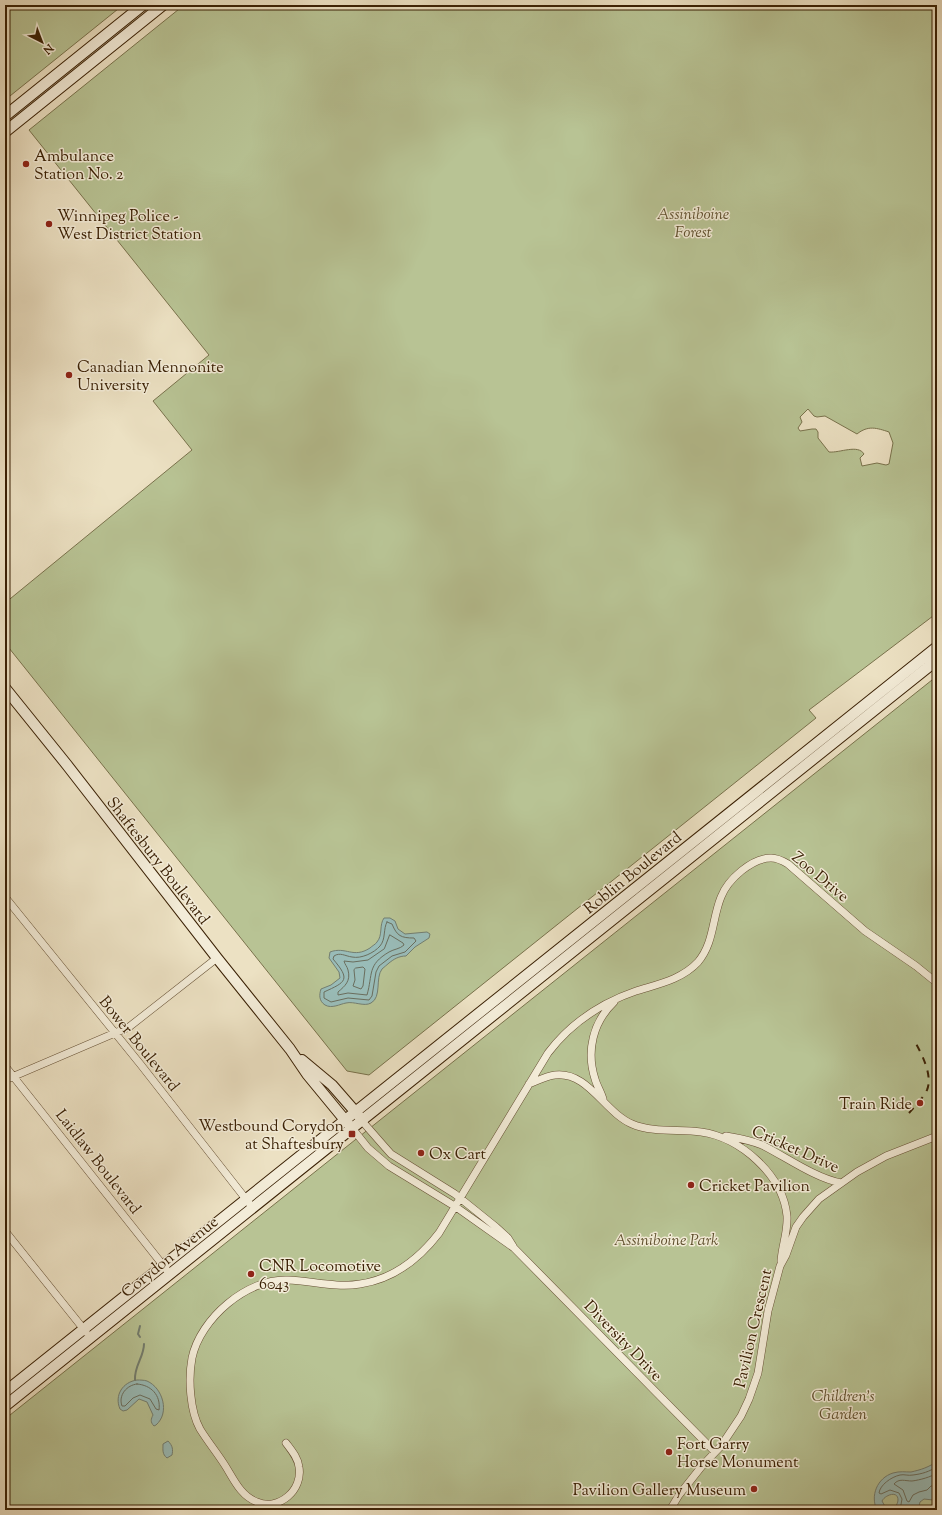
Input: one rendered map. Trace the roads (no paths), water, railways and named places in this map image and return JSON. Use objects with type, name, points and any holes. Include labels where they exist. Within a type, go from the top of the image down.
[{"type":"main road","points":[[5,116],[142,5]]},
{"type":"main road","points":[[5,132],[163,5]]},
{"type":"main road","name":"Roblin Boulevard","points":[[345,1120],[937,647]]},
{"type":"main road","name":"Roblin Boulevard","points":[[352,1128],[937,660]]},
{"type":"main road","name":"Shaftesbury Boulevard","points":[[5,688],[290,1049],[307,1074],[352,1128]]},
{"type":"main road","name":"Shaftesbury Boulevard","points":[[290,1049],[332,1085],[362,1121]]},
{"type":"main road","name":"Corydon Avenue","points":[[6,1399],[83,1328],[345,1120]]},
{"type":"main road","name":"Corydon Avenue","points":[[6,1399],[90,1338],[352,1128]]},
{"type":"street","name":"Zoo Drive","points":[[286,1443],[295,1455],[300,1468],[296,1488],[288,1497],[278,1503],[265,1504],[250,1499],[242,1492],[205,1438],[194,1413],[191,1381],[192,1359],[197,1341],[207,1325],[229,1302],[248,1290],[266,1282],[287,1279],[350,1285],[367,1283],[392,1274],[403,1268],[426,1248],[439,1233],[548,1053],[565,1033],[591,1013],[616,999],[676,978],[691,968],[704,953],[708,945],[719,902],[724,891],[736,877],[752,864],[765,858],[772,858],[788,864],[858,926],[916,966],[937,984]]},
{"type":"street","name":"Bower Boulevard","points":[[5,897],[253,1208]]},
{"type":"street","points":[[5,1080],[129,1027],[217,958]]},
{"type":"street","name":"Cricket Drive","points":[[604,1102],[593,1072],[591,1048],[594,1032],[600,1018],[616,999]]},
{"type":"street","name":"Laidlaw Boulevard","points":[[5,1066],[170,1274]]},
{"type":"street","name":"Cricket Drive","points":[[529,1084],[549,1076],[568,1076],[588,1086],[617,1116],[642,1128],[686,1130],[750,1141],[822,1176],[841,1182]]},
{"type":"street","name":"Diversity Drive","points":[[362,1121],[383,1146],[395,1157],[461,1198],[508,1238],[514,1248]]},
{"type":"street","name":"Diversity Drive","points":[[352,1128],[368,1148],[383,1161],[456,1207],[514,1248],[715,1452]]},
{"type":"street","name":"Cricket Drive","points":[[716,1134],[734,1143],[756,1159],[769,1174],[779,1190],[785,1207],[787,1222],[780,1266]]},
{"type":"street","name":"Pavilion Crescent","points":[[670,1510],[688,1483],[721,1446],[741,1416],[752,1391],[760,1365],[768,1311],[780,1266],[786,1255],[796,1227],[803,1217],[819,1200],[841,1182],[872,1163],[937,1136]]},
{"type":"street","points":[[5,1231],[90,1338]]},
{"type":"water","points":[[384,918],[390,918],[395,921],[398,929],[405,934],[427,932],[430,934],[429,938],[415,947],[406,956],[395,959],[382,969],[376,996],[371,1003],[349,1003],[330,1007],[325,1005],[320,998],[321,989],[331,985],[340,978],[339,972],[329,958],[330,952],[341,950],[354,953],[370,948],[376,944],[379,939]]},
{"type":"water","points":[[137,1380],[147,1381],[153,1384],[161,1395],[164,1408],[163,1414],[154,1426],[151,1420],[153,1415],[147,1402],[139,1399],[127,1410],[123,1411],[120,1409],[118,1404],[119,1394],[124,1386]]},
{"type":"water","points":[[168,1441],[172,1446],[172,1455],[167,1458],[163,1450],[163,1444]]},
{"type":"water","points":[[937,1461],[937,1491],[933,1500],[924,1499],[920,1502],[918,1510],[897,1510],[897,1497],[894,1494],[891,1494],[882,1501],[887,1510],[877,1510],[874,1499],[876,1488],[887,1475],[900,1472],[911,1472],[931,1465]]},
{"type":"waterway","points":[[140,1326],[138,1334],[140,1337]]},
{"type":"waterway","points":[[135,1380],[136,1370],[144,1349],[144,1344]]},
{"type":"railway","points":[[909,1113],[927,1090],[929,1078],[926,1065],[915,1042]]},
{"type":"place","name":"Ambulance Station No. 2","points":[[26,164]]},
{"type":"place","name":"Winnipeg Police - West District Station","points":[[49,224]]},
{"type":"place","name":"Canadian Mennonite University","points":[[69,375]]},
{"type":"place","name":"Train Ride","points":[[920,1103]]},
{"type":"place","name":"Westbound Corydon at Shaftesbury","points":[[352,1134]]},
{"type":"place","name":"Ox Cart","points":[[421,1153]]},
{"type":"place","name":"Cricket Pavilion","points":[[691,1185]]},
{"type":"place","name":"CNR Locomotive 6043","points":[[251,1274]]},
{"type":"place","name":"Fort Garry Horse Monument","points":[[669,1452]]},
{"type":"place","name":"Pavilion Gallery Museum","points":[[754,1489]]},
{"type":"park label","name":"Assiniboine Forest","points":[[693,222]]},
{"type":"park label","name":"Assiniboine Park","points":[[666,1239]]},
{"type":"park label","name":"Children's Garden","points":[[843,1404]]}]
